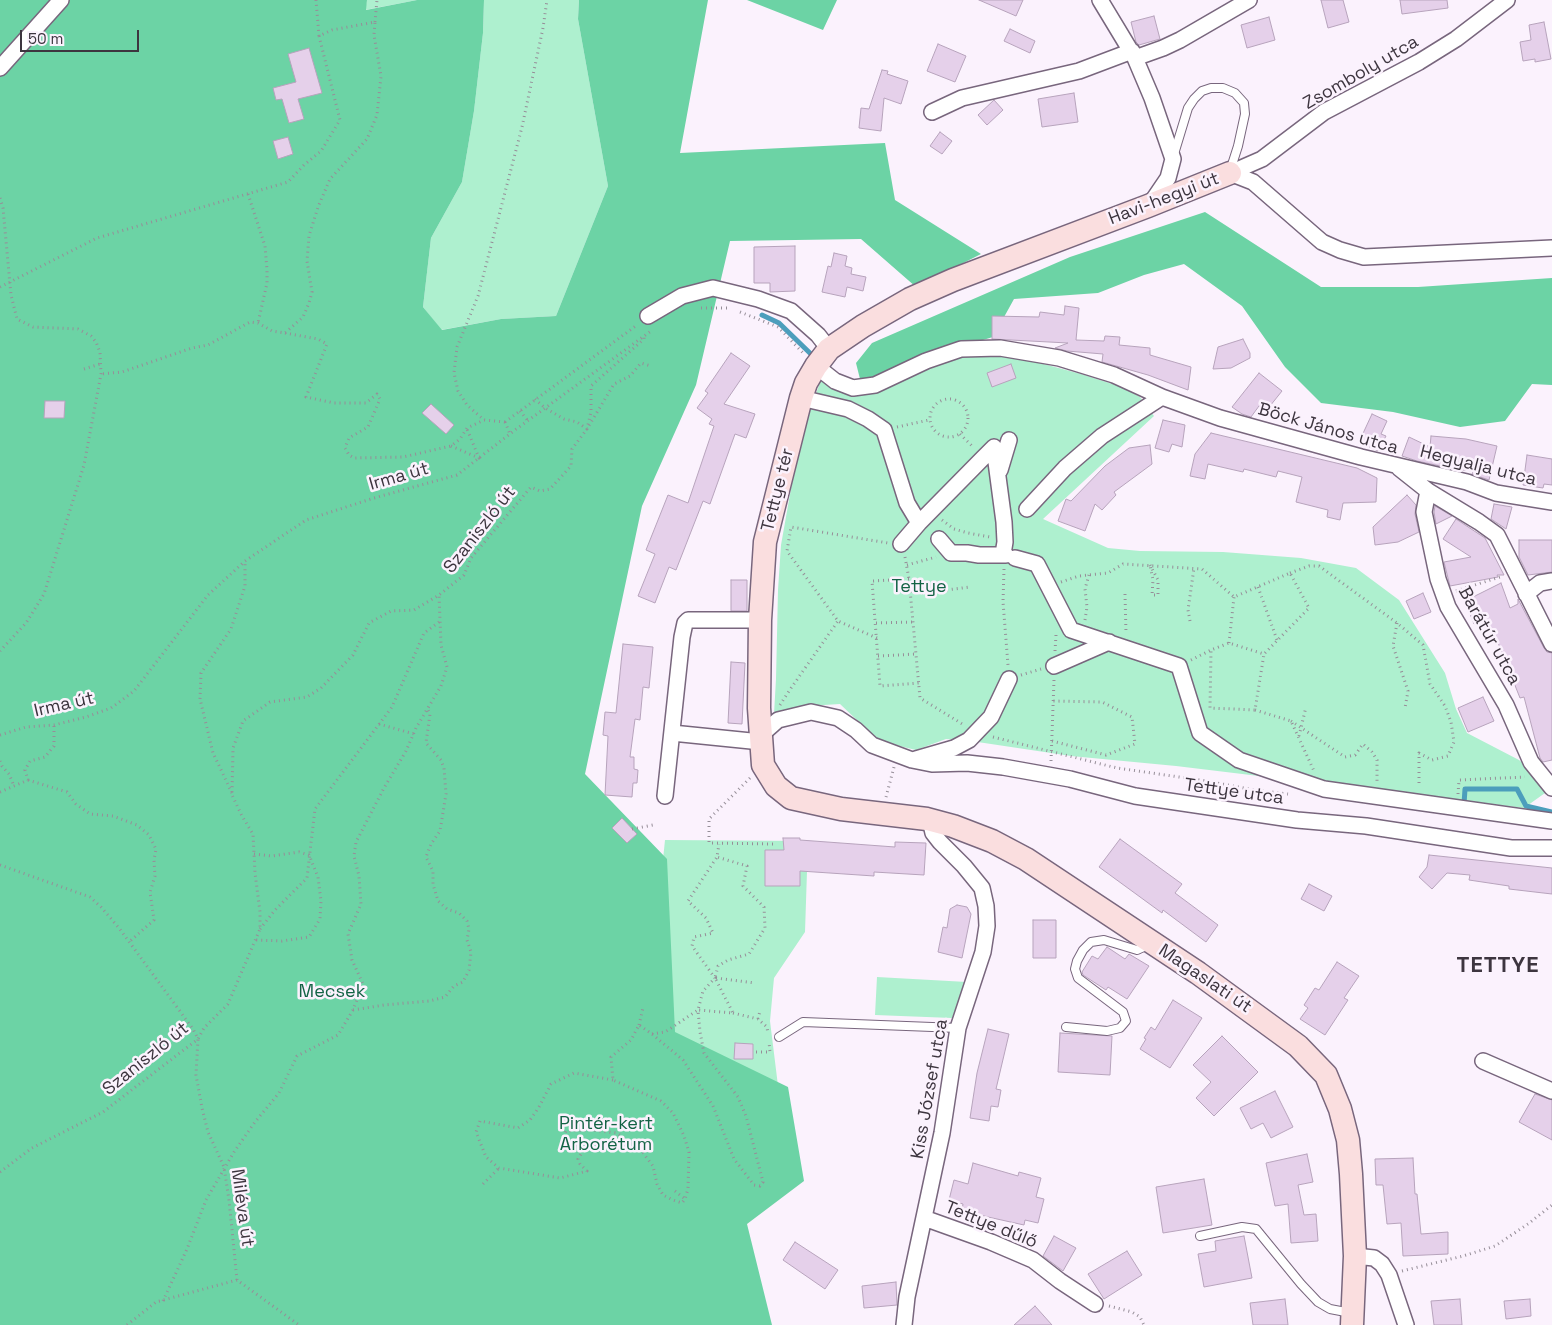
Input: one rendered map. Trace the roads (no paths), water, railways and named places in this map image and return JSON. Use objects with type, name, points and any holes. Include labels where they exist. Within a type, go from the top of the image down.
[{"type":"street","points":[[0,68],[61,0]]},
{"type":"street","points":[[1100,0],[1134,55],[1152,98],[1173,159],[1168,178],[1148,206]]},
{"type":"street","points":[[932,112],[962,98],[1078,71],[1163,48],[1249,0]]},
{"type":"street","name":"Zsomboly utca","points":[[1230,173],[1262,159],[1324,112],[1419,62],[1456,39],[1507,0]]},
{"type":"street","name":"Havi-hegyi út","points":[[823,362],[910,299],[953,280],[1230,173],[1253,182],[1322,242],[1364,257],[1552,248]]},
{"type":"street","name":"Böck János utca","points":[[653,322],[682,296],[713,288],[758,299],[791,311],[818,335],[823,362],[835,380],[853,388],[875,385],[926,361],[962,349],[1000,348],[1059,358],[1114,375],[1162,397],[1220,418],[1361,457],[1394,464],[1428,491],[1497,535],[1552,644]]},
{"type":"street","name":"Tettye tér","points":[[823,362],[806,383],[765,542],[760,620],[759,708],[764,765],[776,786],[791,798],[841,809]]},
{"type":"street","points":[[1028,509],[1066,468],[1102,436],[1162,397]]},
{"type":"street","points":[[802,398],[848,409],[884,430],[906,504],[919,523]]},
{"type":"street","points":[[998,476],[1009,440]]},
{"type":"street","points":[[901,544],[919,523],[994,447],[1007,552]]},
{"type":"street","name":"Hegyalja utca","points":[[1394,464],[1467,482],[1496,493],[1552,502]]},
{"type":"street","name":"Barátúr utca","points":[[1428,491],[1424,512],[1438,579],[1448,606],[1506,705],[1531,762],[1547,782]]},
{"type":"street","points":[[939,539],[952,553],[979,555],[1007,552],[1037,564],[1071,630],[1179,666],[1200,733],[1239,760],[1326,789],[1552,822]]},
{"type":"street","points":[[1526,594],[1540,583],[1552,581]]},
{"type":"street","points":[[665,796],[685,623],[688,620],[760,620]]},
{"type":"street","points":[[1054,666],[1113,644]]},
{"type":"street","points":[[672,733],[761,738],[778,720],[812,712],[838,718],[856,730],[872,745],[912,760],[954,748],[969,740],[991,717],[1009,679]]},
{"type":"street","name":"Tettye utca","points":[[912,760],[932,764],[967,763],[1003,767],[1070,779],[1135,796],[1296,820],[1366,826],[1511,848],[1552,848]]},
{"type":"street","name":"Magaslati út","points":[[841,809],[882,812],[930,820],[952,826],[1026,858],[1198,973],[1298,1046],[1326,1075],[1340,1109],[1348,1140],[1355,1256],[1352,1319]]},
{"type":"street","name":"Kiss József utca","points":[[904,1325],[907,1297],[942,1133],[958,1028],[983,952],[987,926],[986,906],[982,888],[933,833],[930,820]]},
{"type":"street","points":[[1483,1061],[1552,1091]]},
{"type":"street","name":"Tettye dűlő","points":[[924,1218],[991,1242],[1033,1260],[1095,1304]]},
{"type":"street","points":[[1355,1256],[1374,1258],[1382,1264],[1389,1275],[1406,1325]]},
{"type":"lane","points":[[1173,159],[1188,108],[1194,99],[1202,91],[1211,88],[1223,88],[1235,94],[1244,103],[1245,114],[1230,173]]},
{"type":"lane","points":[[1066,1027],[1107,1030],[1120,1028],[1126,1021],[1123,1012],[1078,978],[1075,969],[1077,961],[1083,950],[1091,942],[1104,940],[1137,950],[1152,943]]},
{"type":"lane","points":[[779,1036],[803,1022],[958,1028]]},
{"type":"lane","points":[[1200,1236],[1242,1227],[1256,1229],[1318,1302],[1352,1319]]},
{"type":"waterway","points":[[762,315],[779,323],[815,358]]},
{"type":"waterway","points":[[1464,804],[1465,789],[1517,789],[1526,806],[1552,812]]},
{"type":"district","name":"TETTYE","points":[[1498,966]]},
{"type":"park label","name":"Tettye","points":[[919,587]]},
{"type":"park label","name":"Mecsek","points":[[332,992]]},
{"type":"park label","name":"Pintér-kert Arborétum","points":[[606,1134]]}]
